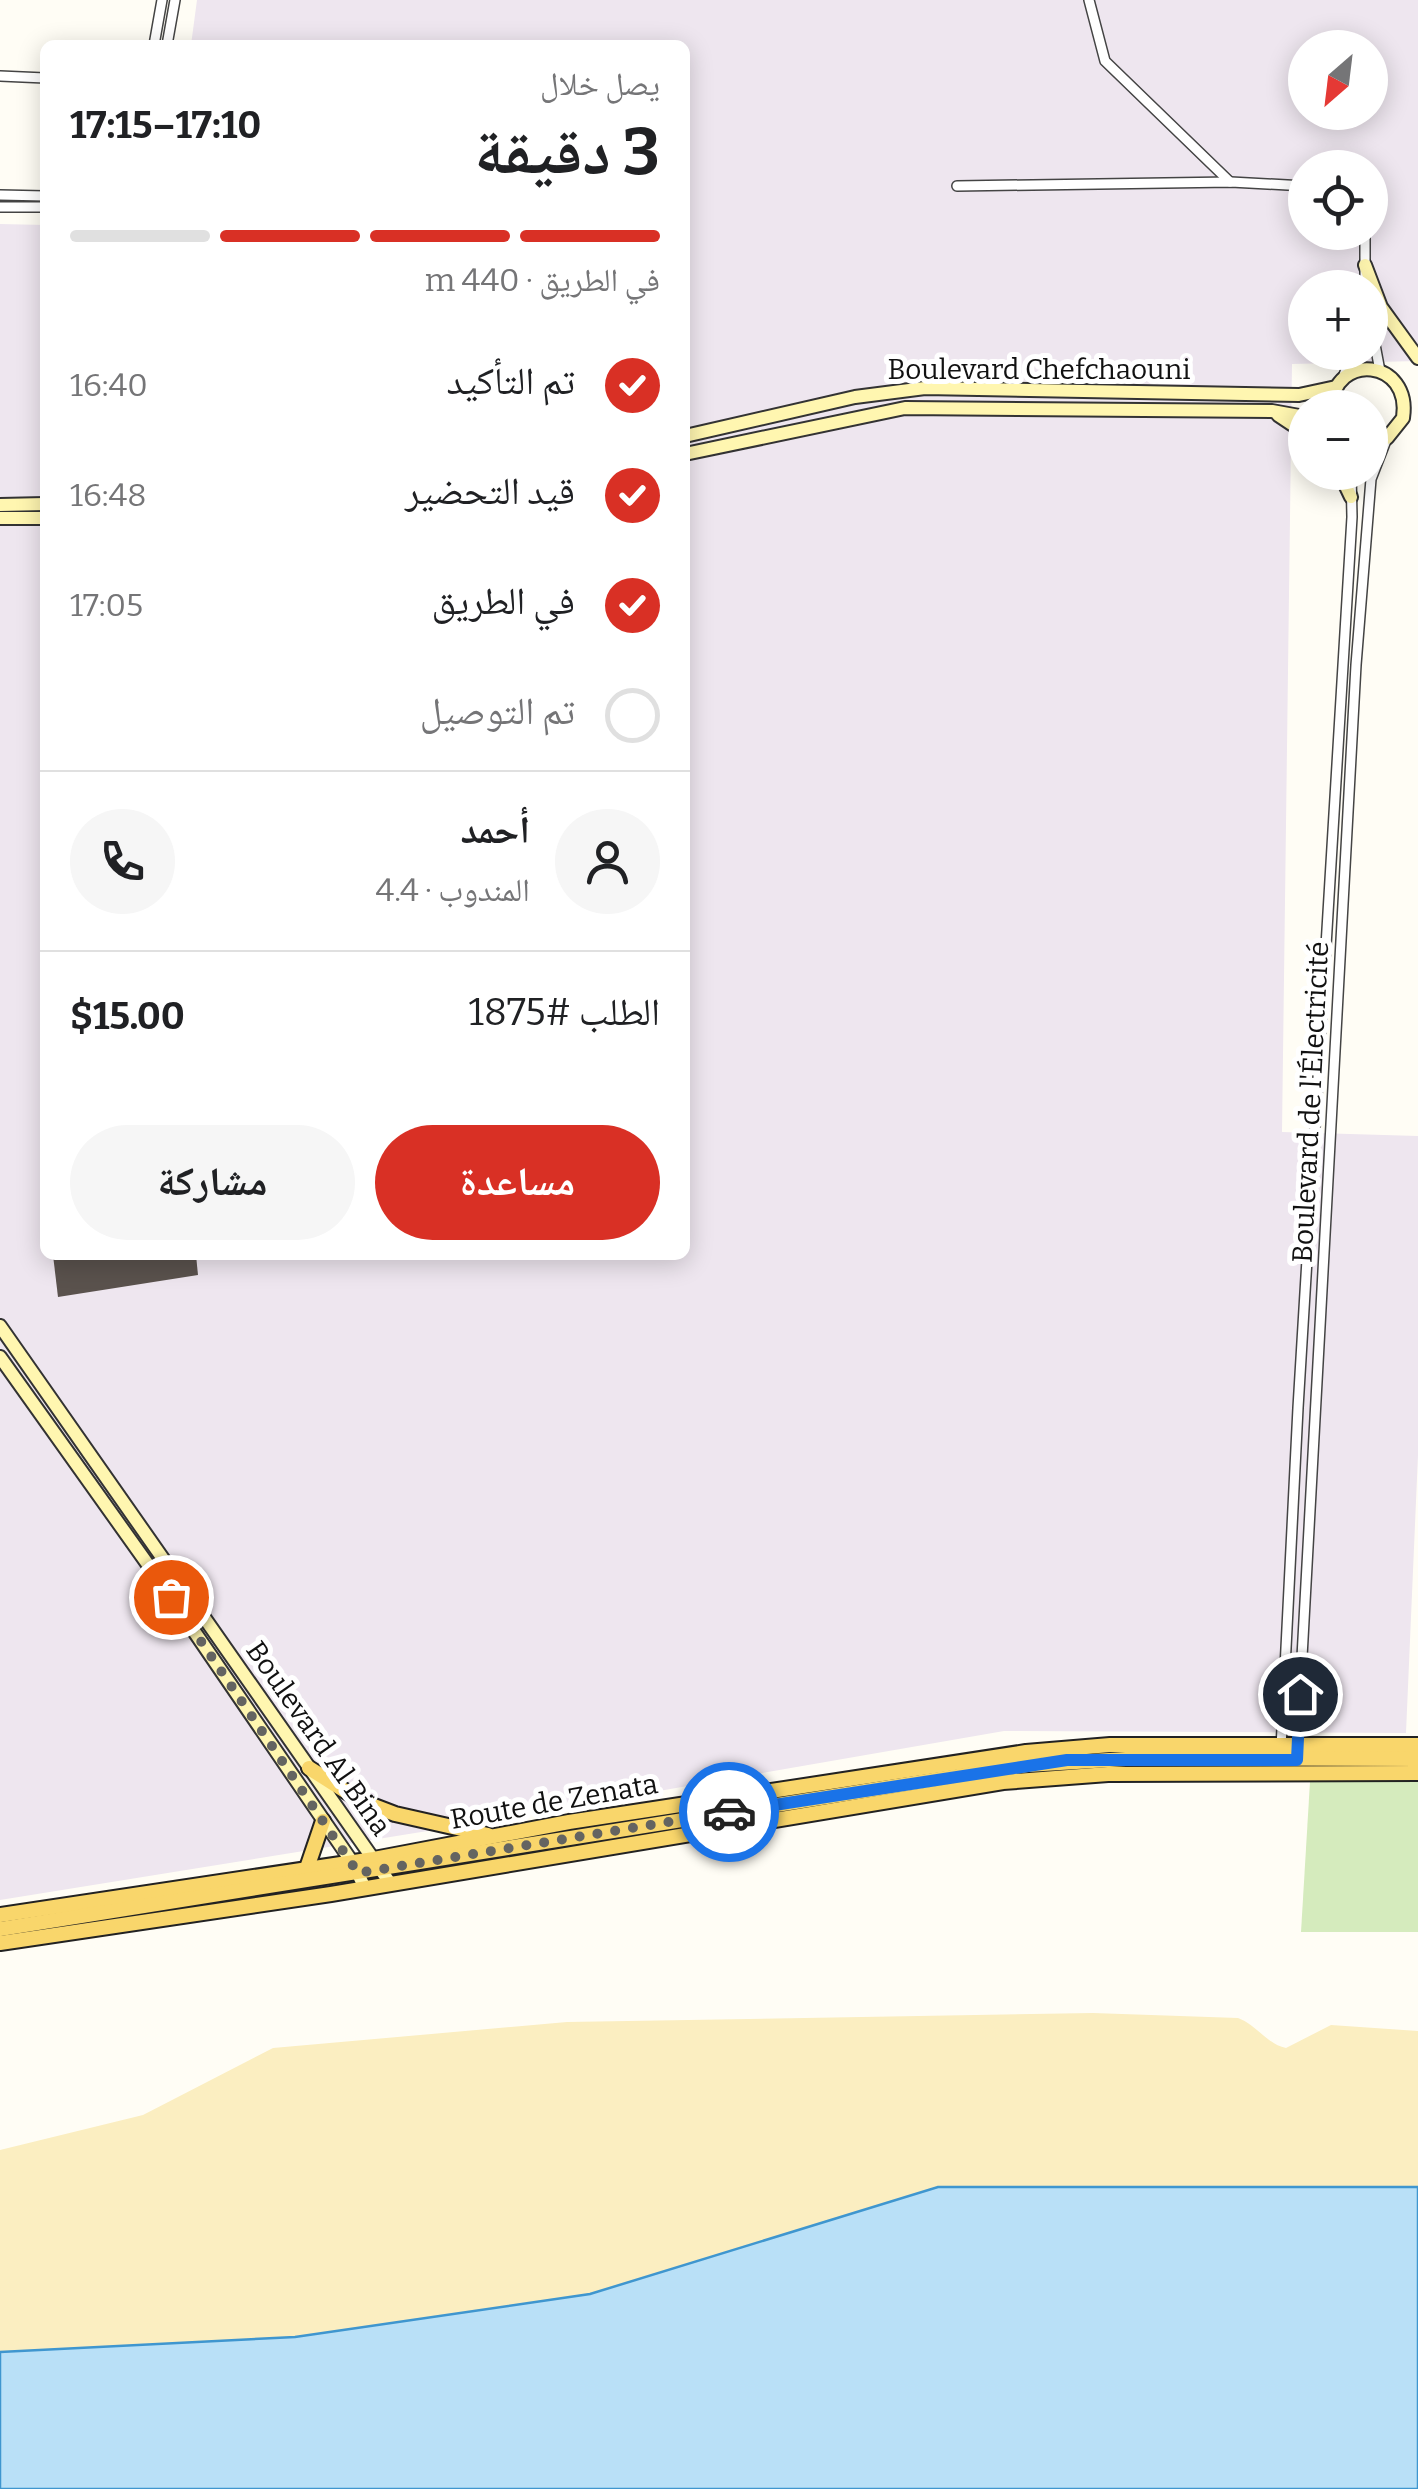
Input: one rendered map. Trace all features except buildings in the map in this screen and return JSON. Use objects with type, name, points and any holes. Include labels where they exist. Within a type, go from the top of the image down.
[{"type":"main road","name":"Route de Zenata","points":[[377,1864],[493,1836],[1026,1752],[1110,1746],[1297,1757],[1418,1748]]},
{"type":"main road","name":"Route de Zenata","points":[[0,1943],[365,1888],[1003,1782],[1281,1757]]},
{"type":"main road","name":"Route de Zenata","points":[[1297,1757],[1418,1772]]},
{"type":"main road","name":"Route de Zenata","points":[[0,1918],[1027,1765],[1142,1758],[1418,1759]]},
{"type":"main road","points":[[309,1768],[378,1808],[493,1836]]},
{"type":"main road","points":[[307,1868],[324,1821]]},
{"type":"main road","name":"Route de Zenata","points":[[0,1918],[307,1868],[355,1867]]},
{"type":"main road","name":"Route de Zenata","points":[[0,1929],[355,1867]]},
{"type":"street","points":[[155,40],[162,0]]},
{"type":"street","points":[[167,40],[174,0]]},
{"type":"street","points":[[1089,0],[1105,60],[1231,182]]},
{"type":"street","points":[[0,76],[40,78]]},
{"type":"street","points":[[957,186],[1231,182],[1288,185]]},
{"type":"street","points":[[0,196],[40,196]]},
{"type":"street","points":[[0,207],[40,207]]},
{"type":"street","points":[[1365,250],[1365,270]]},
{"type":"street","points":[[1365,265],[1381,307],[1418,358]]},
{"type":"street","name":"Boulevard Chefchaouni","points":[[690,435],[855,397],[906,390],[1299,395],[1340,382],[1364,369],[1380,371]]},
{"type":"street","points":[[1337,390],[1345,370]]},
{"type":"street","points":[[1380,371],[1400,389],[1405,405],[1400,424]]},
{"type":"street","points":[[1400,389],[1418,392]]},
{"type":"street","name":"Boulevard Chefchaouni","points":[[690,453],[905,408],[1288,414]]},
{"type":"street","points":[[1272,411],[1288,422]]},
{"type":"street","points":[[1388,437],[1400,424],[1418,416]]},
{"type":"street","points":[[1348,490],[1351,497]]},
{"type":"street","name":"Boulevard de l'Électricité","points":[[1281,1757],[1351,490]]},
{"type":"street","name":"Boulevard de l'Électricité","points":[[1297,1757],[1356,665],[1370,490]]},
{"type":"street","points":[[0,505],[40,504]]},
{"type":"street","points":[[0,518],[40,518]]},
{"type":"street","name":"Boulevard Al Bina","points":[[0,1326],[390,1883]]},
{"type":"street","name":"Boulevard Al Bina","points":[[0,1357],[159,1580],[355,1867],[365,1888]]},
{"type":"shaded area","points":[[197,0],[1418,0],[1418,361],[1388,362],[1388,270],[1288,270],[1288,370],[1292,370],[1292,390],[1288,390],[1290,490],[1282,1132],[1418,1136],[1418,1455],[1406,1733],[1004,1731],[446,1828],[0,1900],[0,224],[40,225],[40,1260],[690,1260],[690,40],[192,40]]},
{"type":"green space","points":[[1311,1765],[1418,1765],[1418,1932],[1301,1932]]},
{"type":"sand","points":[[1093,2013],[1238,2018],[1286,2048],[1331,2025],[1418,2031],[1418,2187],[938,2187],[590,2294],[295,2337],[0,2352],[0,2150],[143,2115],[273,2048],[567,2022]]},
{"type":"water","points":[[938,2187],[1418,2187],[1418,2489],[0,2489],[0,2352],[295,2337],[590,2294]]},
{"type":"way so far","points":[[171,1597],[358,1873],[729,1812]]},
{"type":"route","points":[[729,1812],[1067,1760],[1297,1760],[1300,1694]]}]
